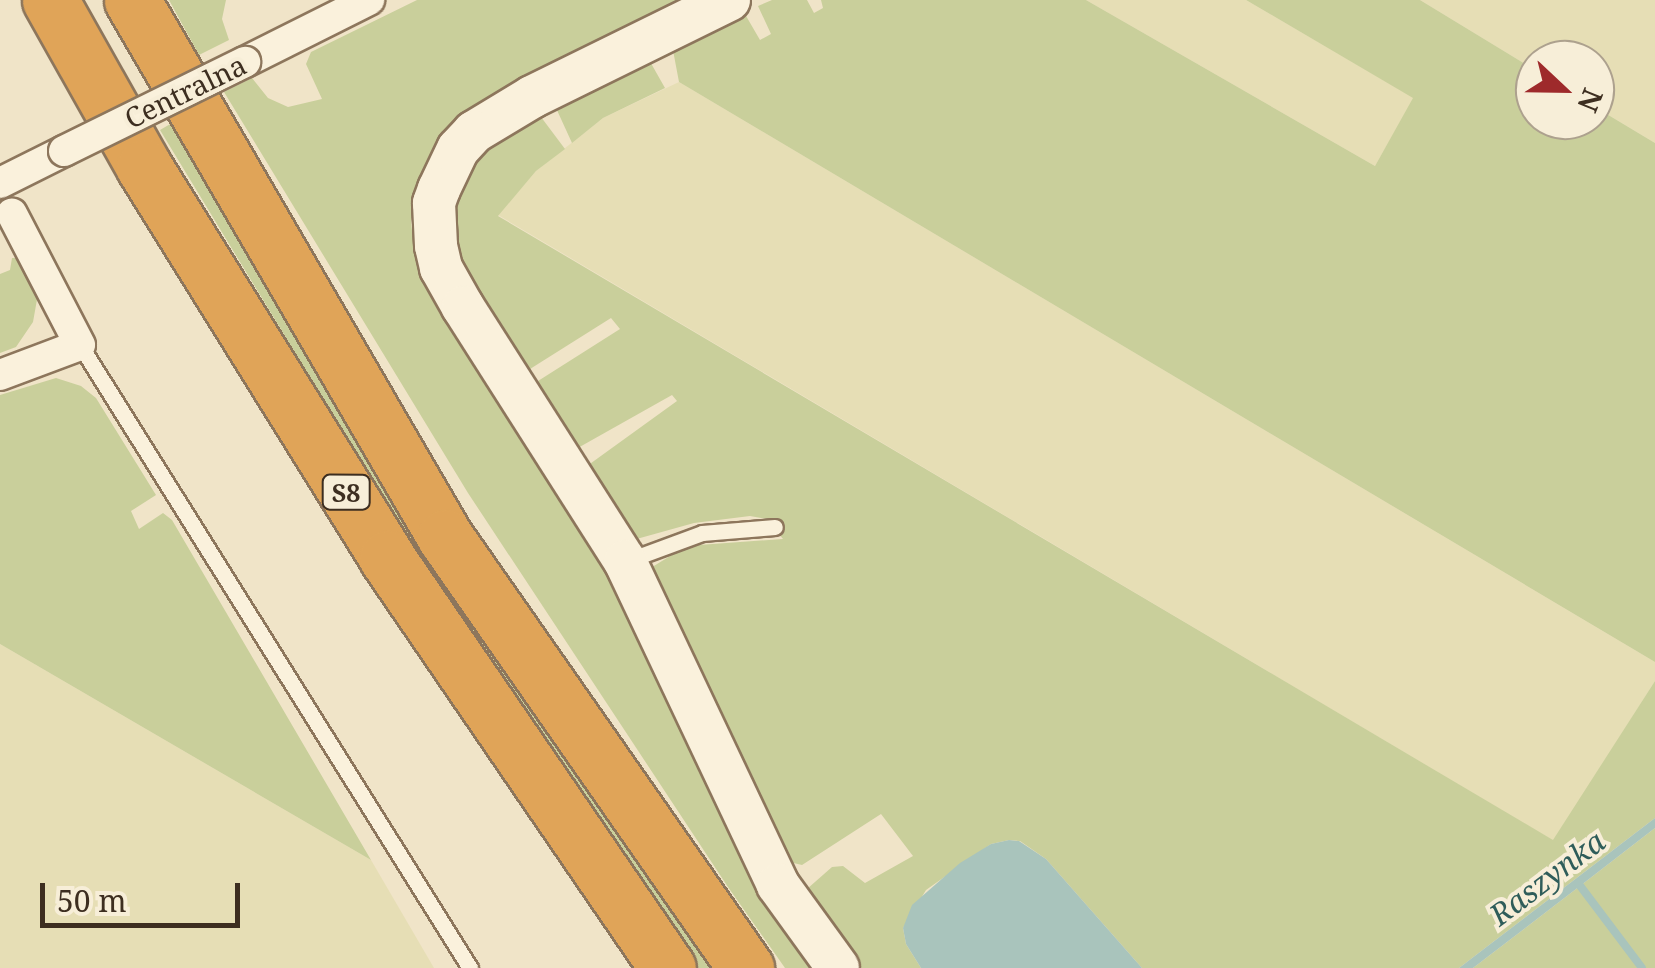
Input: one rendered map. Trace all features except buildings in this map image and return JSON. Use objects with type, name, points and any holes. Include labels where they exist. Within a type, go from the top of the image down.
[{"type":"highway","name":"S8","points":[[50,0],[144,167],[387,558],[668,968]]},
{"type":"highway","name":"S8","points":[[132,0],[445,536],[746,968]]},
{"type":"street","name":"Centralna","points":[[0,183],[369,0]]},
{"type":"street","points":[[729,0],[488,122],[458,149],[434,204],[436,246],[447,279],[626,561],[778,884],[838,968]]},
{"type":"street","points":[[0,375],[80,345],[12,214]]},
{"type":"lane","points":[[80,345],[470,968]]},
{"type":"lane","points":[[626,561],[702,533],[775,527]]},
{"type":"shaded area","points":[[1086,0],[1246,0],[1414,98],[1375,166]]},
{"type":"shaded area","points":[[1420,0],[1655,0],[1655,143],[1615,119],[1615,40],[1515,40],[1515,58]]},
{"type":"shaded area","points":[[679,82],[1655,662],[1655,681],[1554,841],[498,215],[536,171],[603,118]]},
{"type":"shaded area","points":[[0,644],[371,860],[434,968],[0,968]]},
{"type":"green space","points":[[169,0],[226,0],[222,19],[229,40],[199,55]]},
{"type":"green space","points":[[417,0],[693,0],[505,88],[443,133],[422,179],[411,221],[415,257],[431,295],[627,595],[748,871],[814,968],[785,968],[728,887],[468,493],[224,92],[252,78],[268,98],[288,107],[322,99],[306,64],[311,52]]},
{"type":"green space","points":[[772,0],[807,0],[814,13],[823,8],[821,0],[1086,0],[1375,166],[1413,98],[1246,0],[1420,0],[1515,58],[1515,140],[1615,140],[1615,119],[1655,143],[1655,662],[679,82],[672,45],[742,9],[760,40],[771,34],[758,6]]},
{"type":"green space","points":[[648,58],[665,88],[603,118],[572,143],[556,108]]},
{"type":"green space","points":[[538,113],[565,149],[536,171],[498,216],[1553,840],[1655,681],[1655,818],[1459,968],[1142,968],[1046,859],[1020,841],[1009,840],[991,844],[926,890],[903,928],[906,944],[921,968],[860,968],[807,897],[807,889],[832,867],[843,866],[865,883],[913,856],[881,814],[802,865],[785,861],[649,569],[675,553],[699,545],[783,539],[767,519],[750,516],[694,523],[633,540],[587,466],[677,401],[672,395],[576,449],[537,389],[538,381],[620,329],[611,318],[530,369],[522,365],[460,260],[456,200],[467,166],[487,144]]},
{"type":"green space","points":[[172,123],[548,729],[712,968],[694,968],[431,577],[160,130]]},
{"type":"green space","points":[[12,258],[19,258],[38,294],[33,322],[16,347],[0,353],[0,274],[10,270]]},
{"type":"green space","points":[[56,378],[81,386],[96,398],[156,495],[131,511],[139,529],[163,513],[172,520],[371,860],[0,644],[0,395]]},
{"type":"green space","points":[[1655,828],[1655,968],[1473,968],[1580,886]]},
{"type":"water","points":[[1655,818],[1655,828],[1473,968],[1459,968]]},
{"type":"water","points":[[1019,841],[1046,859],[1142,968],[921,968],[906,944],[903,928],[912,905],[960,863],[991,844]]},
{"type":"waterway","name":"Raszynka","points":[[1578,883],[1642,968]]}]
